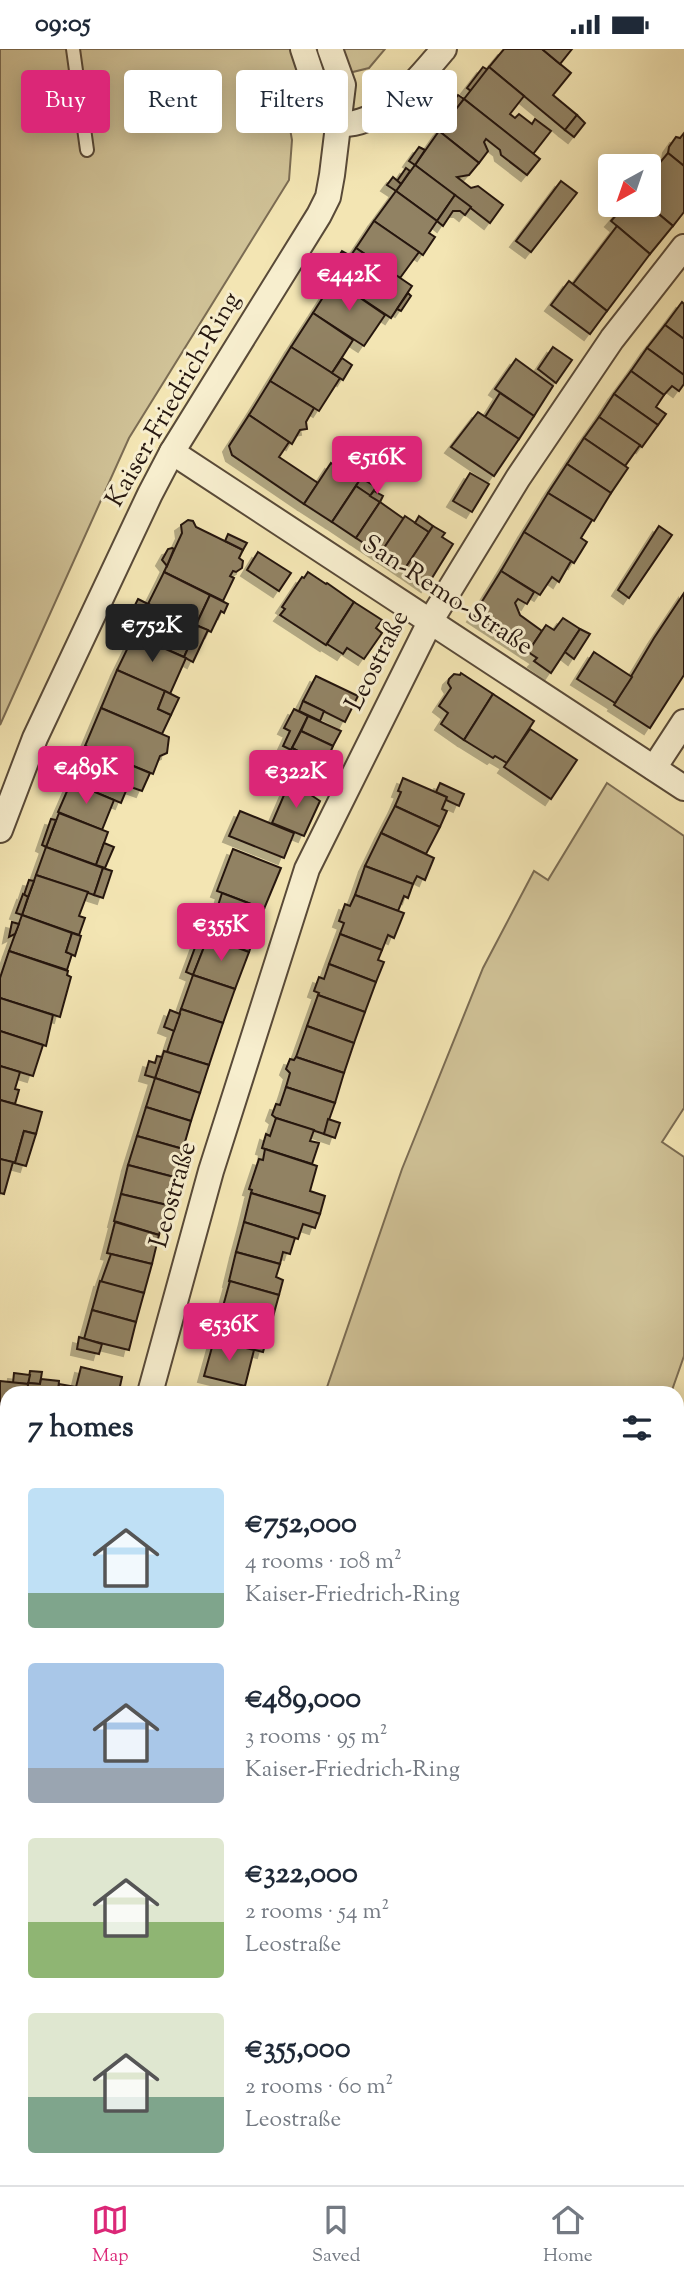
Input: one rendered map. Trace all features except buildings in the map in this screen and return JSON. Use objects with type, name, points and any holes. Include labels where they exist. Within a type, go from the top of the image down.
[{"type":"street","points":[[303,49],[310,70]]},
{"type":"street","name":"Kaiser-Friedrich-Ring","points":[[330,49],[338,70]]},
{"type":"street","points":[[348,125],[366,121],[384,110],[414,83],[444,49]]},
{"type":"street","name":"Kaiser-Friedrich-Ring","points":[[0,830],[36,738],[172,452],[328,197],[336,133]]},
{"type":"street","name":"Leostraße","points":[[152,1386],[211,1171],[307,869],[431,620],[518,478],[604,351],[684,247]]},
{"type":"street","name":"San-Remo-Straße","points":[[172,452],[684,788]]},
{"type":"street","points":[[654,768],[684,722]]},
{"type":"lane","points":[[73,49],[87,150]]},
{"type":"shaded area","points":[[0,49],[385,49],[369,68],[348,73],[348,70],[236,70],[236,133],[291,133],[289,180],[129,438],[0,725]]},
{"type":"shaded area","points":[[607,783],[684,836],[684,1108],[662,1142],[684,1157],[684,1356],[673,1386],[327,1386],[402,1169],[483,968],[534,871],[548,880]]}]
